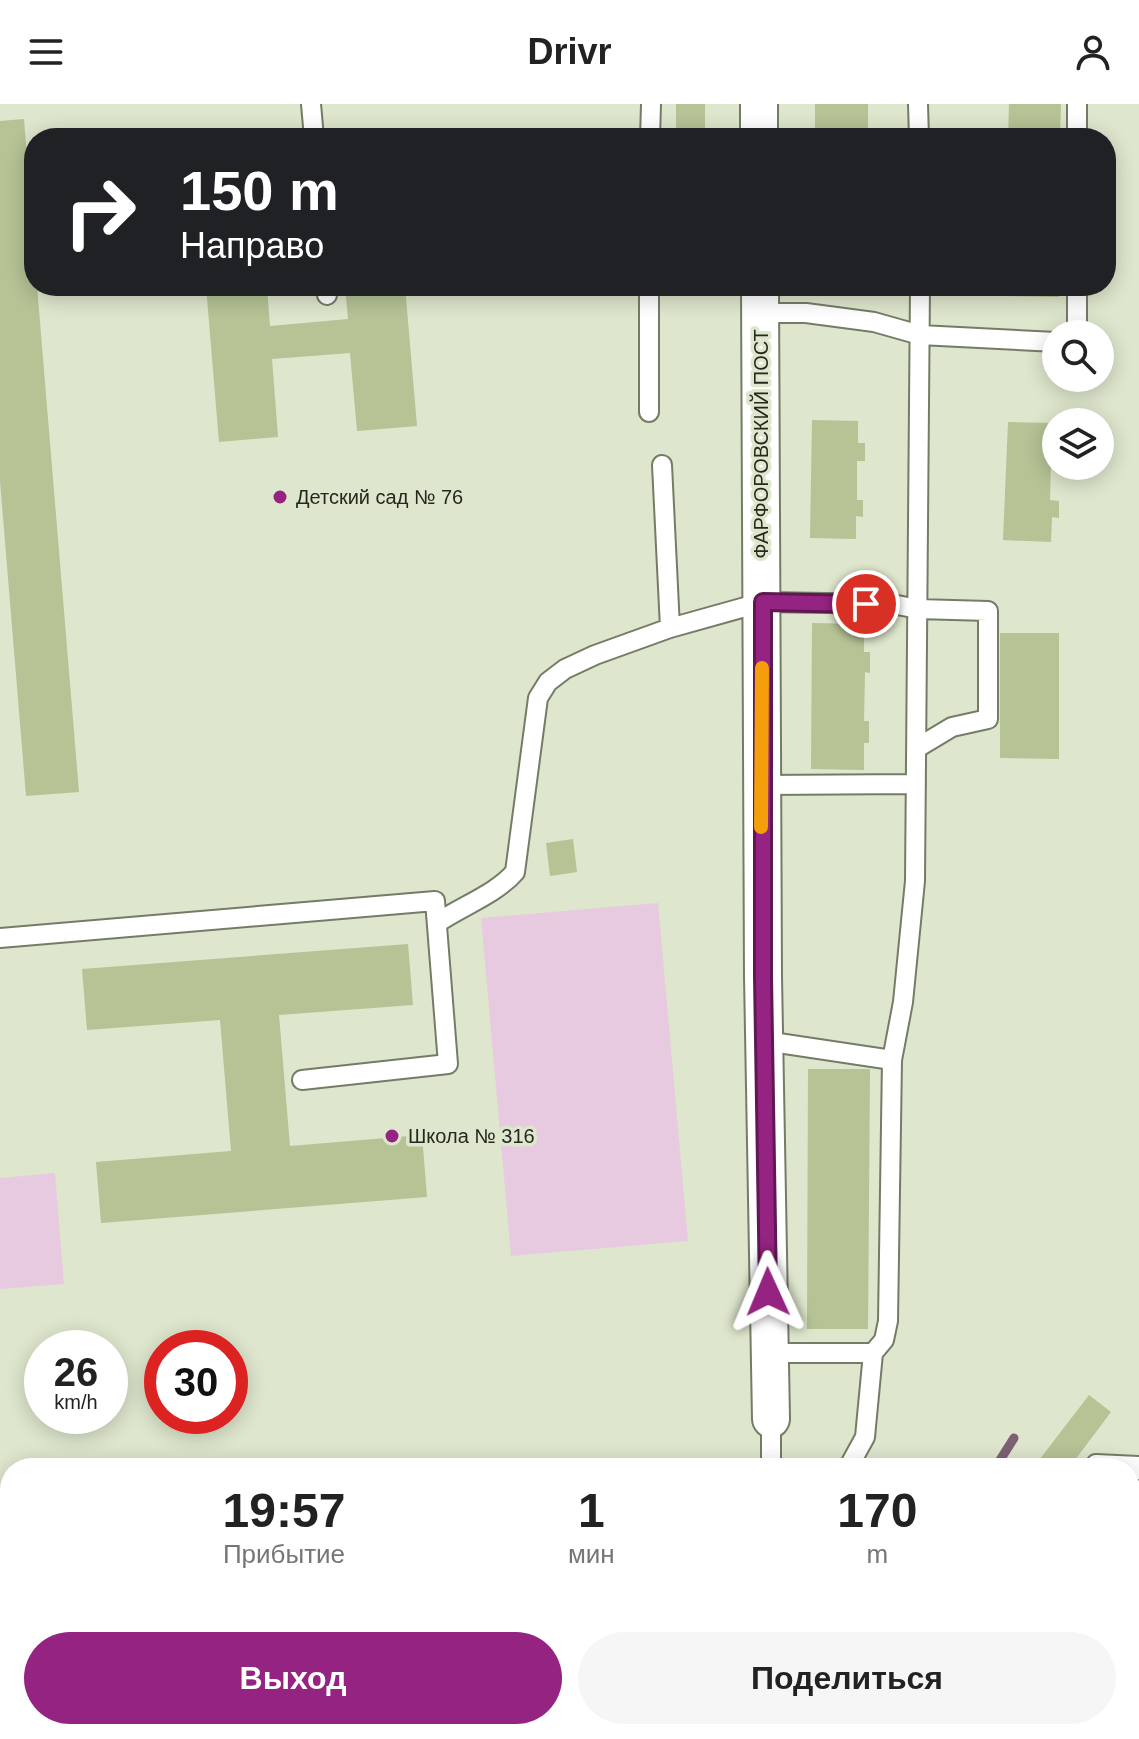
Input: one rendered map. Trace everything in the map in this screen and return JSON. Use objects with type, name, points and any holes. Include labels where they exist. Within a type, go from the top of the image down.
[{"type":"street","points":[[759,104],[759,128]]},
{"type":"street","name":"ФАРФОРОВСКИЙ ПОСТ","points":[[760,299],[761,785],[771,1419]]},
{"type":"lane","points":[[311,104],[313,128]]},
{"type":"lane","points":[[650,128],[651,104]]},
{"type":"lane","points":[[918,104],[919,128]]},
{"type":"lane","points":[[1077,104],[1077,128]]},
{"type":"lane","points":[[649,296],[649,412]]},
{"type":"lane","points":[[853,1458],[865,1437],[873,1353],[884,1340],[888,1321],[892,1060],[903,1002],[915,881],[920,296]]},
{"type":"lane","points":[[1077,296],[1077,320]]},
{"type":"lane","points":[[760,299],[806,313],[861,320],[920,335],[1042,341]]},
{"type":"lane","points":[[662,465],[670,628]]},
{"type":"lane","points":[[437,923],[468,902],[503,887],[515,872],[538,698],[548,682],[575,664],[670,628],[763,602],[892,604],[918,609],[988,611],[988,719],[952,727],[917,748]]},
{"type":"lane","points":[[761,785],[916,784]]},
{"type":"lane","points":[[0,938],[435,901],[448,1064],[302,1080]]},
{"type":"lane","points":[[765,1041],[892,1060]]},
{"type":"lane","points":[[770,1353],[873,1353]]},
{"type":"lane","points":[[771,1419],[771,1458]]},
{"type":"shaded area","points":[[658,903],[688,1241],[511,1256],[481,918]]},
{"type":"shaded area","points":[[55,1173],[64,1284],[0,1289],[0,1178]]},
{"type":"building","points":[[676,104],[705,104],[705,128],[676,128]]},
{"type":"building","points":[[815,104],[868,104],[868,128],[815,128]]},
{"type":"building","points":[[1009,104],[1061,104],[1060,128],[1008,128]]},
{"type":"building","points":[[24,119],[24,296],[38,296],[79,792],[26,796],[0,481],[0,121]]},
{"type":"building","points":[[207,296],[268,296],[270,326],[348,319],[346,296],[406,296],[417,426],[357,431],[350,353],[272,359],[278,437],[219,442]]},
{"type":"building","points":[[812,420],[858,421],[858,443],[865,443],[865,461],[857,461],[857,500],[863,500],[863,517],[856,516],[856,539],[810,538]]},
{"type":"building","points":[[1008,422],[1042,423],[1042,480],[1051,480],[1050,500],[1059,501],[1059,518],[1052,517],[1051,542],[1003,540]]},
{"type":"building","points":[[812,623],[864,624],[864,652],[870,652],[870,673],[865,672],[864,721],[869,721],[869,743],[864,743],[864,770],[811,769]]},
{"type":"building","points":[[1000,633],[1059,633],[1059,759],[1000,758]]},
{"type":"building","points":[[573,839],[577,872],[550,876],[546,843]]},
{"type":"building","points":[[408,944],[413,1005],[279,1015],[290,1146],[422,1135],[427,1197],[101,1223],[96,1162],[231,1151],[220,1020],[87,1030],[82,969]]},
{"type":"building","points":[[808,1069],[870,1069],[868,1329],[807,1329]]},
{"type":"building","points":[[1089,1395],[1111,1412],[1076,1458],[1041,1458]]},
{"type":"waterway","points":[[1001,1458],[1014,1438]]},
{"type":"slow traffic","points":[[761,827],[762,668]]},
{"type":"place","name":"Детский сад № 76","points":[[280,497]]},
{"type":"place","name":"Школа № 316","points":[[392,1136]]},
{"type":"route","points":[[768,1292],[761,785],[763,602],[866,604]]}]
